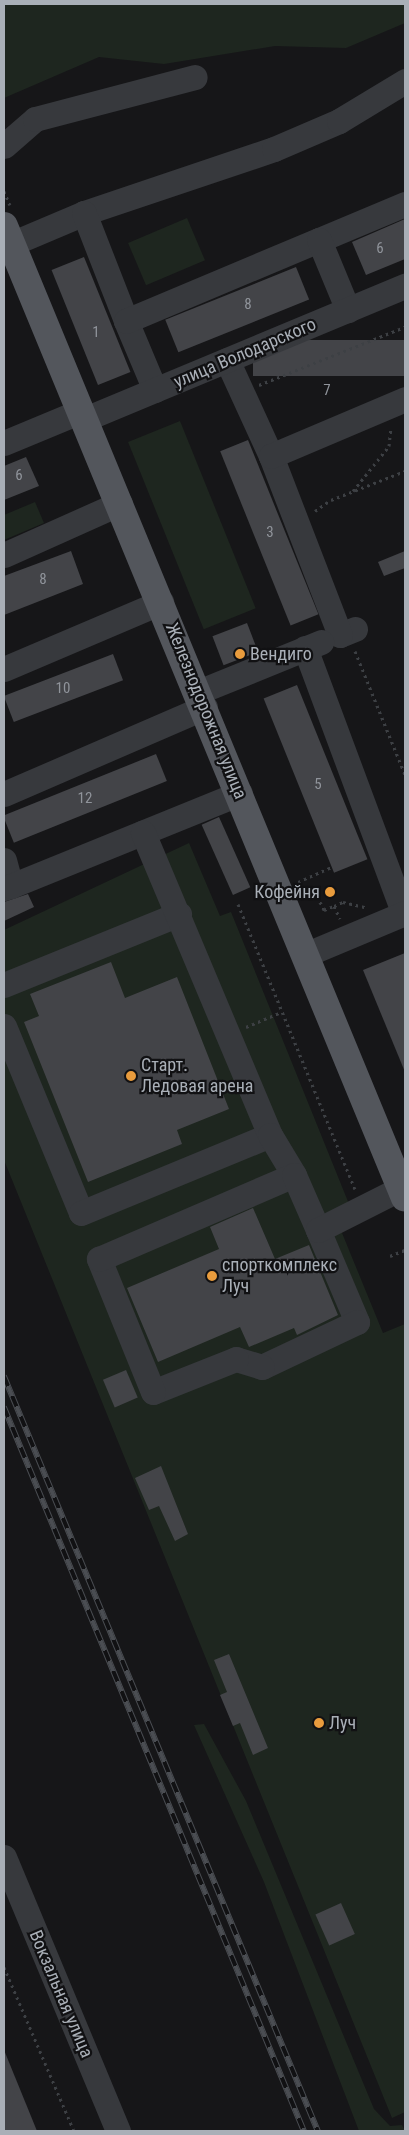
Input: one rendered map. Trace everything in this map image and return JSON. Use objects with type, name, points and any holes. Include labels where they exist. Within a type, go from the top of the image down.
[{"type":"main road","name":"Железнодорожная улица","points":[[8,235],[307,954],[403,1193]]},
{"type":"street","points":[[4,146],[35,119],[195,77]]},
{"type":"street","points":[[8,235],[84,213],[274,149],[339,121],[405,81]]},
{"type":"street","points":[[126,321],[405,204]]},
{"type":"street","points":[[84,213],[155,390]]},
{"type":"street","points":[[319,240],[348,310]]},
{"type":"street","name":"улица Володарского","points":[[4,443],[155,390],[405,286]]},
{"type":"street","points":[[4,794],[202,700],[305,648],[347,632],[302,538],[271,456],[227,360]]},
{"type":"street","points":[[271,456],[400,401]]},
{"type":"street","points":[[4,554],[120,503]]},
{"type":"street","points":[[4,669],[161,602]]},
{"type":"street","points":[[305,648],[398,880],[405,914],[307,954]]},
{"type":"street","points":[[4,860],[7,887],[144,833],[240,792]]},
{"type":"street","points":[[144,833],[270,1135],[294,1175],[357,1322],[262,1367],[236,1359],[153,1392],[99,1259],[294,1175]]},
{"type":"street","points":[[4,985],[179,914]]},
{"type":"street","points":[[4,1026],[81,1213],[270,1135]]},
{"type":"street","points":[[318,1230],[403,1193]]},
{"type":"street","name":"Вокзальная улица","points":[[4,1856],[118,2131]]},
{"type":"path","points":[[242,392],[405,327]]},
{"type":"path","points":[[353,491],[389,446],[400,401]]},
{"type":"path","points":[[302,538],[311,513],[353,491],[405,471]]},
{"type":"path","points":[[347,632],[405,775]]},
{"type":"path","points":[[293,884],[332,867]]},
{"type":"path","points":[[289,876],[298,898]]},
{"type":"path","points":[[295,889],[317,896],[324,910],[343,902],[372,909],[365,912]]},
{"type":"path","points":[[238,904],[358,1196]]},
{"type":"path","points":[[334,906],[341,922]]},
{"type":"path","points":[[334,925],[349,918]]},
{"type":"path","points":[[390,1256],[405,1250]]},
{"type":"path","points":[[4,1967],[74,2131]]},
{"type":"shaded area","points":[[4,4],[405,4],[405,23],[346,48],[275,46],[164,64],[99,57],[4,98]]},
{"type":"shaded area","points":[[187,218],[205,260],[146,285],[128,243]]},
{"type":"shaded area","points":[[180,421],[256,608],[204,629],[128,442]]},
{"type":"shaded area","points":[[35,502],[44,523],[4,540],[4,515]]},
{"type":"shaded area","name":"Луч","points":[[189,843],[220,916],[231,912],[349,1204],[333,1211],[383,1333],[405,1324],[405,2112],[392,2118],[4,1160],[4,930]]},
{"type":"shaded area","points":[[204,1724],[246,1801],[374,2109],[390,2126],[402,2125],[405,2131],[359,2131],[264,1882],[194,1725]]},
{"type":"building","points":[[405,219],[405,259],[366,275],[352,242]]},
{"type":"building","points":[[84,257],[130,372],[98,385],[52,270]]},
{"type":"building","points":[[296,267],[309,299],[178,352],[165,320]]},
{"type":"building","points":[[253,340],[405,340],[405,376],[253,376]]},
{"type":"building","points":[[248,440],[318,614],[291,626],[220,451]]},
{"type":"building","points":[[26,457],[39,486],[4,500],[4,466]]},
{"type":"building","points":[[71,551],[83,584],[4,615],[4,576]]},
{"type":"building","points":[[405,551],[405,568],[384,576],[378,562]]},
{"type":"building","points":[[247,623],[258,652],[224,665],[212,636]]},
{"type":"building","points":[[113,654],[123,680],[14,722],[4,696]]},
{"type":"building","points":[[297,685],[367,859],[334,873],[264,698]]},
{"type":"building","points":[[156,754],[167,781],[14,843],[4,815]]},
{"type":"building","points":[[219,817],[250,887],[233,895],[202,825]]},
{"type":"building","points":[[28,894],[34,907],[4,921],[4,902]]},
{"type":"building","points":[[405,953],[405,1072],[363,970]]},
{"type":"building","name":"Старт. Ледовая арена","points":[[111,962],[125,998],[177,977],[229,1109],[177,1130],[182,1144],[88,1182],[24,1022],[39,1016],[30,994]]},
{"type":"building","points":[[253,1208],[275,1259],[309,1245],[338,1315],[297,1335],[294,1328],[249,1347],[240,1327],[158,1362],[127,1288],[219,1249],[210,1227]]},
{"type":"building","points":[[126,1370],[138,1398],[115,1407],[103,1380]]},
{"type":"building","points":[[161,1466],[188,1534],[175,1541],[159,1506],[149,1510],[135,1478]]},
{"type":"building","points":[[229,1654],[268,1748],[253,1755],[240,1723],[233,1726],[220,1695],[227,1692],[214,1660]]},
{"type":"building","points":[[341,1903],[355,1934],[329,1945],[315,1914]]},
{"type":"building","points":[[4,2050],[37,2131],[4,2131]]},
{"type":"railway","points":[[4,1376],[318,2131]]},
{"type":"railway","points":[[4,1407],[304,2131]]},
{"type":"place","name":"Вендиго","points":[[240,654]]},
{"type":"place","name":"Кофейня","points":[[330,892]]},
{"type":"place","name":"Старт. Ледовая арена","points":[[131,1076]]},
{"type":"place","name":"спорткомплекс Луч","points":[[212,1276]]},
{"type":"place","name":"Луч","points":[[319,1723]]}]
